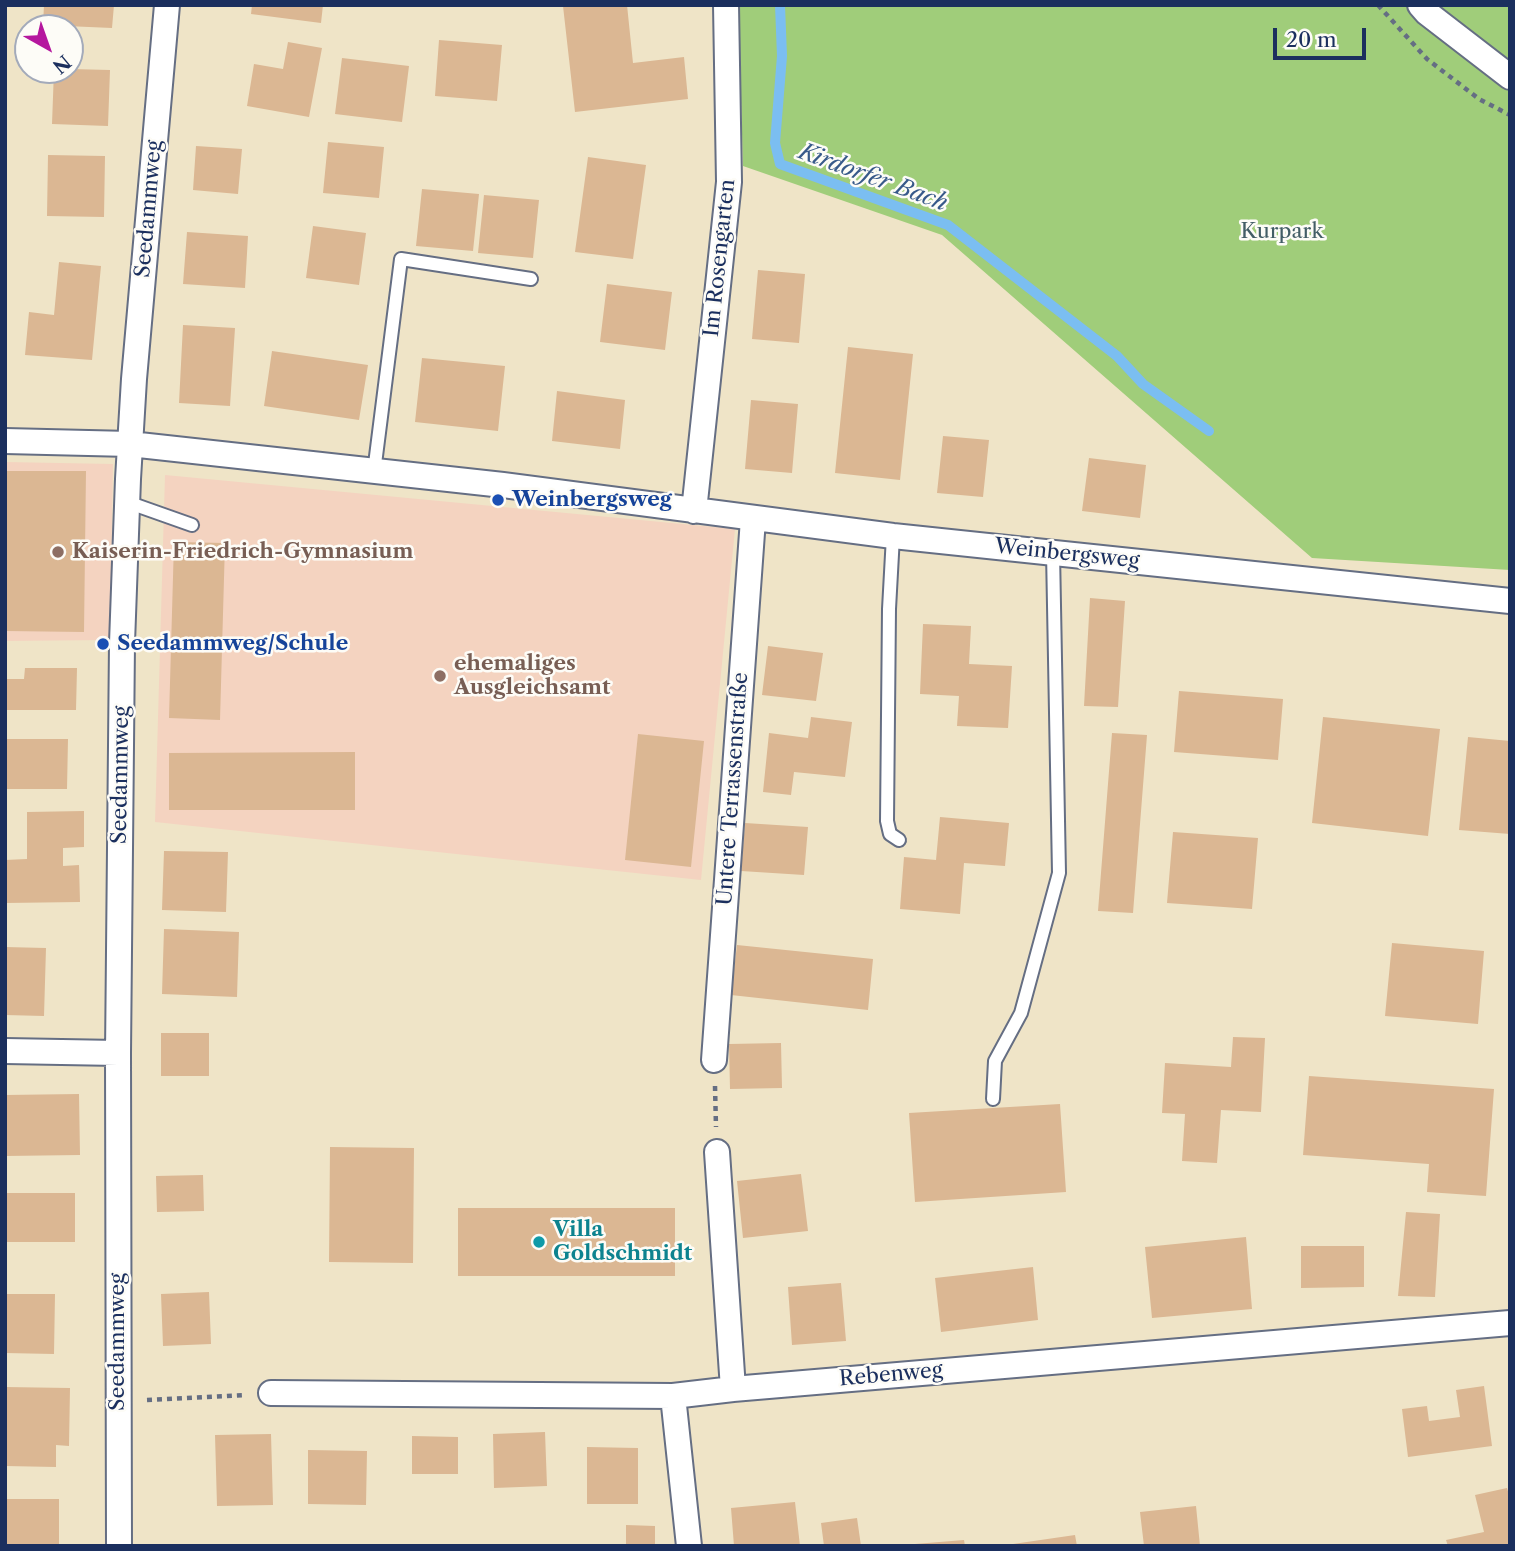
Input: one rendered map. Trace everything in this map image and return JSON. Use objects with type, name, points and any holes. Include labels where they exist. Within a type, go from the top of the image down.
[{"type":"street","name":"Seedammweg","points":[[118,1546],[118,1053],[122,643],[130,444],[167,5]]},
{"type":"street","name":"Im Rosengarten","points":[[694,511],[729,182],[726,5]]},
{"type":"street","points":[[1420,5],[1510,77]]},
{"type":"street","name":"Weinbergsweg","points":[[5,441],[130,444],[503,485],[893,536],[1510,601]]},
{"type":"street","name":"Untere Terrassenstraße","points":[[714,1060],[753,519]]},
{"type":"street","points":[[5,1051],[118,1053]]},
{"type":"street","points":[[716,1152],[733,1389]]},
{"type":"street","name":"Rebenweg","points":[[271,1393],[673,1396],[1510,1323]]},
{"type":"street","points":[[673,1396],[689,1546]]},
{"type":"lane","points":[[374,472],[401,259],[531,279]]},
{"type":"lane","points":[[127,502],[192,525]]},
{"type":"lane","points":[[893,536],[889,609],[887,821],[890,834],[899,840]]},
{"type":"lane","points":[[993,1099],[995,1061],[1021,1013],[1059,873],[1054,552]]},
{"type":"path","points":[[1378,5],[1427,59],[1479,99],[1510,115]]},
{"type":"path","points":[[714,1060],[716,1152]]},
{"type":"path","points":[[118,1399],[271,1393]]},
{"type":"shaded area","name":"Kaiserin-Friedrich-Gymnasium","points":[[5,462],[113,464],[110,640],[5,641]]},
{"type":"shaded area","name":"ehemaliges Ausgleichsamt","points":[[165,475],[735,529],[701,880],[155,822]]},
{"type":"green space","name":"Kurpark","points":[[738,5],[1510,5],[1510,570],[1312,558],[942,235],[743,166]]},
{"type":"building","points":[[44,5],[114,5],[112,28],[84,27],[84,14],[44,14]]},
{"type":"building","points":[[252,5],[323,5],[321,23],[251,14]]},
{"type":"building","points":[[627,5],[633,63],[684,57],[688,99],[575,112],[563,6]]},
{"type":"building","points":[[439,40],[502,45],[497,101],[435,96]]},
{"type":"building","points":[[288,42],[322,48],[309,117],[247,106],[254,64],[283,69]]},
{"type":"building","points":[[342,58],[409,66],[402,122],[335,114]]},
{"type":"building","points":[[84,69],[110,70],[108,126],[52,124],[53,84],[84,84]]},
{"type":"building","points":[[328,142],[384,147],[379,198],[323,193]]},
{"type":"building","points":[[196,146],[242,149],[238,194],[193,190]]},
{"type":"building","points":[[48,155],[105,156],[104,217],[47,216]]},
{"type":"building","points":[[588,157],[646,165],[633,259],[575,252]]},
{"type":"building","points":[[422,189],[479,194],[473,251],[416,246]]},
{"type":"building","points":[[484,195],[539,200],[533,258],[478,253]]},
{"type":"building","points":[[313,226],[366,233],[359,285],[306,278]]},
{"type":"building","points":[[187,232],[248,236],[245,288],[183,284]]},
{"type":"building","points":[[59,262],[101,266],[92,360],[25,355],[29,312],[54,315]]},
{"type":"building","points":[[758,270],[805,274],[799,343],[752,339]]},
{"type":"building","points":[[607,284],[672,292],[665,350],[600,342]]},
{"type":"building","points":[[183,325],[235,328],[230,406],[179,403]]},
{"type":"building","points":[[848,347],[913,354],[900,480],[835,473]]},
{"type":"building","points":[[272,351],[368,365],[359,420],[264,406]]},
{"type":"building","points":[[422,358],[505,366],[498,431],[415,422]]},
{"type":"building","points":[[557,391],[625,400],[620,449],[552,441]]},
{"type":"building","points":[[751,400],[798,404],[792,473],[745,469]]},
{"type":"building","points":[[943,436],[989,440],[983,497],[937,493]]},
{"type":"building","points":[[1089,458],[1146,465],[1140,518],[1082,511]]},
{"type":"building","name":"Kaiserin-Friedrich-Gymnasium","points":[[5,471],[86,471],[84,632],[5,631]]},
{"type":"building","points":[[174,542],[225,543],[220,720],[169,718]]},
{"type":"building","points":[[1090,598],[1125,601],[1118,707],[1084,706]]},
{"type":"building","points":[[923,624],[971,626],[969,664],[1012,666],[1008,728],[957,726],[959,696],[920,694]]},
{"type":"building","points":[[768,646],[823,653],[816,701],[762,695]]},
{"type":"building","points":[[25,668],[77,668],[76,710],[5,710],[5,679],[24,679]]},
{"type":"building","points":[[1179,691],[1283,699],[1278,760],[1174,752]]},
{"type":"building","points":[[811,717],[852,722],[845,777],[794,772],[791,795],[763,792],[769,733],[808,738]]},
{"type":"building","points":[[1323,717],[1440,729],[1428,836],[1312,823]]},
{"type":"building","points":[[1112,733],[1147,735],[1133,913],[1098,911]]},
{"type":"building","points":[[638,734],[704,741],[691,867],[625,860]]},
{"type":"building","points":[[1468,737],[1510,741],[1510,834],[1459,830]]},
{"type":"building","points":[[5,739],[68,739],[67,789],[5,789]]},
{"type":"building","points":[[355,752],[355,810],[169,810],[169,753]]},
{"type":"building","points":[[84,811],[84,847],[63,848],[63,866],[79,865],[80,902],[5,903],[5,860],[27,859],[27,812]]},
{"type":"building","points":[[940,817],[1009,823],[1005,866],[964,863],[960,914],[900,909],[904,857],[936,860]]},
{"type":"building","points":[[745,823],[808,827],[804,875],[741,871]]},
{"type":"building","points":[[1173,832],[1258,838],[1252,909],[1167,903]]},
{"type":"building","points":[[164,851],[228,852],[226,912],[162,910]]},
{"type":"building","points":[[164,929],[239,932],[237,997],[162,994]]},
{"type":"building","points":[[1392,943],[1484,951],[1478,1024],[1385,1016]]},
{"type":"building","points":[[737,945],[873,959],[868,1010],[731,995]]},
{"type":"building","points":[[5,947],[46,948],[44,1016],[5,1015]]},
{"type":"building","points":[[161,1033],[209,1033],[209,1076],[161,1076]]},
{"type":"building","points":[[1233,1037],[1265,1038],[1261,1112],[1221,1110],[1217,1163],[1182,1161],[1185,1114],[1162,1113],[1165,1063],[1231,1067]]},
{"type":"building","points":[[781,1043],[782,1088],[730,1089],[729,1044]]},
{"type":"building","points":[[1309,1076],[1494,1089],[1486,1196],[1427,1192],[1429,1164],[1303,1155]]},
{"type":"building","points":[[79,1094],[80,1155],[5,1156],[5,1095]]},
{"type":"building","points":[[1060,1104],[1066,1192],[915,1202],[909,1113]]},
{"type":"building","points":[[330,1147],[414,1148],[413,1263],[329,1262]]},
{"type":"building","points":[[801,1174],[808,1231],[743,1238],[737,1181]]},
{"type":"building","points":[[203,1175],[204,1211],[157,1212],[156,1176]]},
{"type":"building","points":[[5,1193],[75,1193],[75,1242],[5,1242]]},
{"type":"building","name":"Villa Goldschmidt","points":[[458,1208],[675,1208],[675,1276],[458,1276]]},
{"type":"building","points":[[1406,1212],[1440,1214],[1435,1297],[1398,1296]]},
{"type":"building","points":[[1246,1237],[1252,1309],[1152,1318],[1145,1247]]},
{"type":"building","points":[[1301,1246],[1364,1246],[1364,1287],[1301,1288]]},
{"type":"building","points":[[1033,1267],[1038,1320],[941,1332],[935,1278]]},
{"type":"building","points":[[841,1283],[846,1341],[792,1345],[788,1287]]},
{"type":"building","points":[[209,1292],[211,1344],[163,1346],[161,1294]]},
{"type":"building","points":[[5,1294],[55,1294],[54,1354],[5,1353]]},
{"type":"building","points":[[1484,1386],[1492,1446],[1408,1457],[1402,1409],[1427,1406],[1429,1421],[1460,1417],[1456,1390]]},
{"type":"building","points":[[5,1387],[70,1388],[69,1446],[56,1445],[56,1467],[5,1466]]},
{"type":"building","points":[[545,1432],[547,1486],[494,1488],[493,1434]]},
{"type":"building","points":[[271,1434],[273,1505],[217,1506],[215,1435]]},
{"type":"building","points":[[412,1436],[458,1437],[458,1474],[412,1474]]},
{"type":"building","points":[[587,1447],[638,1448],[638,1504],[587,1504]]},
{"type":"building","points":[[308,1450],[367,1451],[366,1505],[308,1504]]},
{"type":"building","points":[[1507,1488],[1510,1498],[1510,1546],[1448,1546],[1446,1540],[1484,1532],[1475,1495]]},
{"type":"building","points":[[5,1499],[59,1499],[59,1546],[5,1546]]},
{"type":"building","points":[[795,1502],[800,1546],[734,1546],[731,1508]]},
{"type":"building","points":[[1196,1506],[1200,1546],[1144,1546],[1140,1512]]},
{"type":"building","points":[[857,1518],[861,1546],[824,1546],[821,1523]]},
{"type":"building","points":[[626,1525],[655,1526],[655,1546],[626,1546]]},
{"type":"building","points":[[1075,1535],[1077,1546],[1013,1546],[1013,1544]]},
{"type":"building","points":[[964,1540],[965,1546],[915,1546],[915,1544]]},
{"type":"waterway","name":"Kirdorfer Bach","points":[[780,5],[782,56],[775,143],[780,164],[948,225],[1117,356],[1143,384],[1209,431]]},
{"type":"place","name":"Weinbergsweg","points":[[498,500]]},
{"type":"place","name":"Kaiserin-Friedrich-Gymnasium","points":[[58,552]]},
{"type":"place","name":"Seedammweg/Schule","points":[[103,644]]},
{"type":"place","name":"ehemaliges Ausgleichsamt","points":[[440,676]]},
{"type":"place","name":"Villa Goldschmidt","points":[[539,1242]]}]
